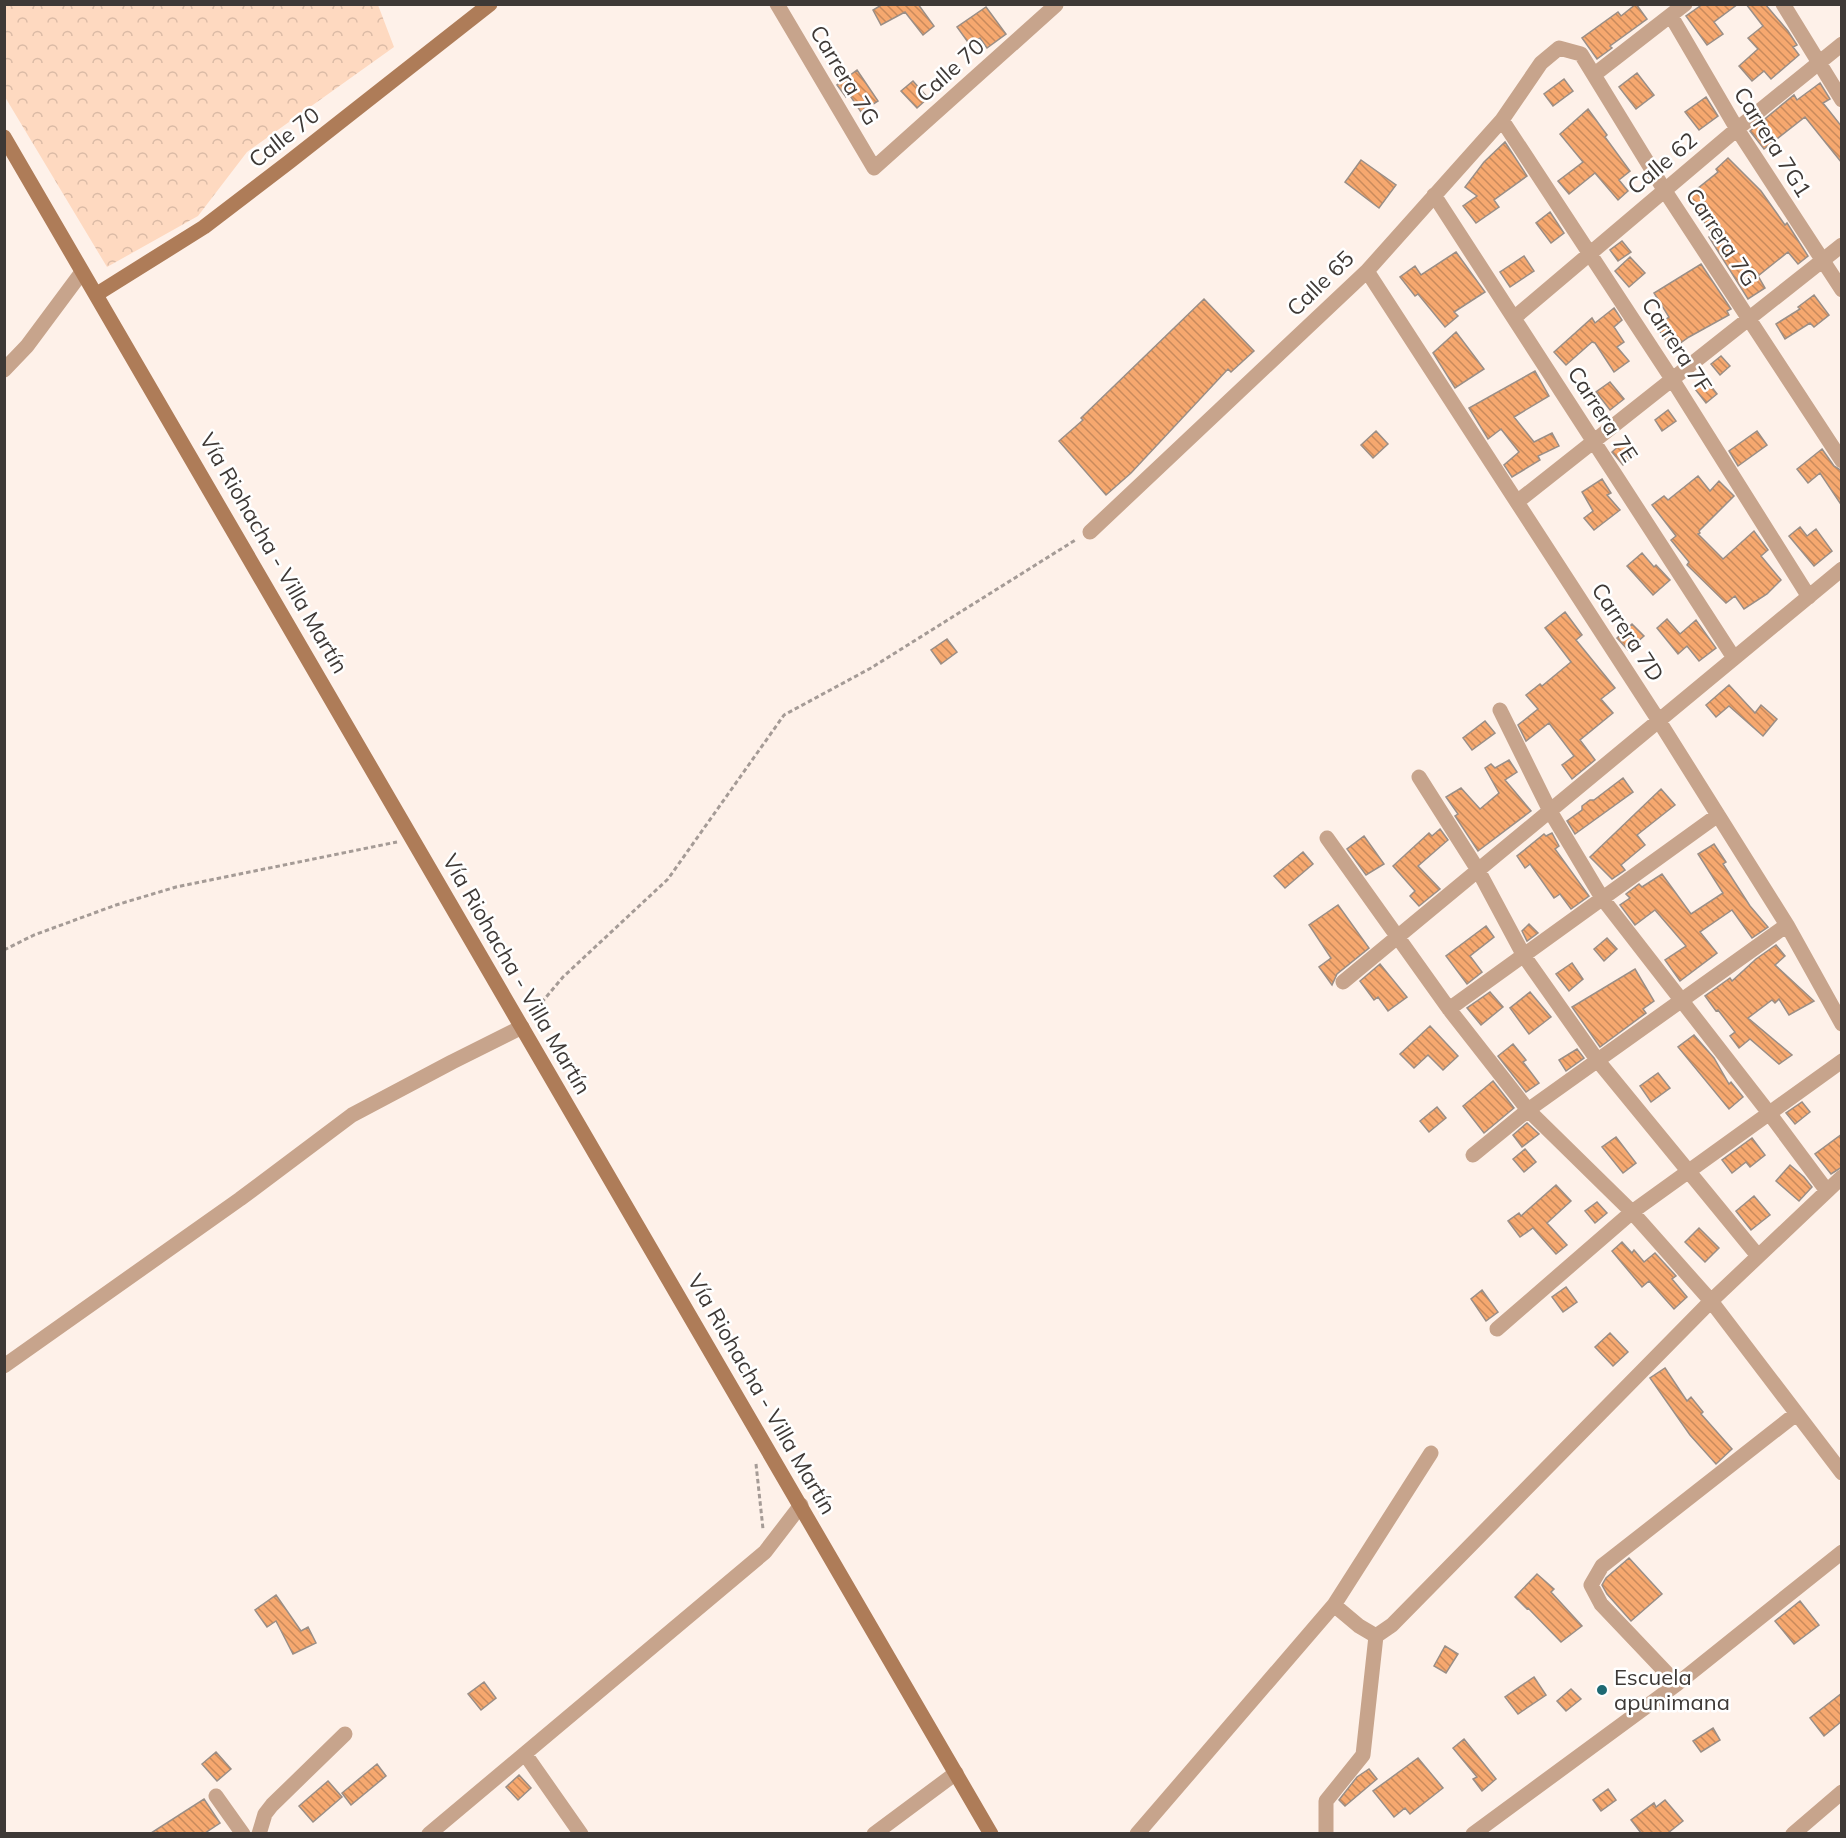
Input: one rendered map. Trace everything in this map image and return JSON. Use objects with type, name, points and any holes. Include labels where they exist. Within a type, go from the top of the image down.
[{"type":"main road","name":"Calle 70","points":[[97,294],[204,226],[490,4]]},
{"type":"main road","name":"Vía Riohacha - Villa Martín","points":[[4,137],[991,1833]]},
{"type":"street","name":"Carrera 7G","points":[[777,4],[874,168]]},
{"type":"street","points":[[1595,74],[1685,4]]},
{"type":"street","points":[[1783,4],[1842,100]]},
{"type":"street","name":"Calle 70","points":[[874,168],[1056,5]]},
{"type":"street","name":"Carrera 7G1","points":[[1671,15],[1737,129],[1842,291]]},
{"type":"street","name":"Calle 62","points":[[1514,318],[1737,129],[1842,44]]},
{"type":"street","name":"Carrera 7G","points":[[1559,48],[1581,54],[1595,74],[1665,191],[1842,461]]},
{"type":"street","name":"Calle 65","points":[[1090,532],[1367,271],[1502,120],[1541,63],[1559,48]]},
{"type":"street","name":"Carrera 7F","points":[[1502,120],[1591,253],[1809,597]]},
{"type":"street","name":"Carrera 7E","points":[[1434,195],[1734,658]]},
{"type":"street","points":[[1516,502],[1842,245]]},
{"type":"street","name":"Carrera 7D","points":[[1367,271],[1659,720],[1787,925],[1842,1024]]},
{"type":"street","points":[[4,370],[27,346],[82,272]]},
{"type":"street","points":[[1343,982],[1842,569]]},
{"type":"street","points":[[1500,710],[1550,812],[1602,898],[1770,1113],[1827,1191]]},
{"type":"street","points":[[1419,777],[1478,870],[1524,956],[1598,1061],[1758,1256]]},
{"type":"street","points":[[1449,1009],[1718,815]]},
{"type":"street","points":[[1327,838],[1449,1009],[1528,1110],[1632,1212],[1711,1301],[1842,1473]]},
{"type":"street","points":[[1473,1155],[1528,1110],[1683,1002],[1787,925]]},
{"type":"street","points":[[4,1366],[240,1199],[352,1115],[522,1027]]},
{"type":"street","points":[[1497,1329],[1632,1212],[1842,1061]]},
{"type":"street","points":[[1326,1833],[1326,1802],[1363,1755],[1376,1636],[1392,1625],[1711,1301],[1842,1177]]},
{"type":"street","points":[[1677,1684],[1600,1604],[1591,1585],[1602,1566],[1796,1414]]},
{"type":"street","points":[[1137,1833],[1334,1605],[1431,1453]]},
{"type":"street","points":[[429,1833],[765,1552],[801,1505]]},
{"type":"street","points":[[1473,1833],[1677,1684],[1842,1552]]},
{"type":"street","points":[[1334,1605],[1359,1626],[1376,1636]]},
{"type":"street","points":[[259,1833],[265,1814],[272,1805],[345,1734]]},
{"type":"street","points":[[525,1754],[581,1833]]},
{"type":"street","points":[[874,1833],[956,1773]]},
{"type":"street","points":[[1793,1833],[1842,1791]]},
{"type":"street","points":[[216,1796],[243,1833]]},
{"type":"path","points":[[522,1027],[563,978],[668,879],[784,715],[871,668],[1090,532]]},
{"type":"path","points":[[4,951],[44,931],[176,886],[413,839]]},
{"type":"path","points":[[756,1464],[765,1552]]},
{"type":"green space","points":[[5,4],[378,5],[394,47],[247,152],[198,216],[107,267],[5,97]]},
{"type":"building","points":[[883,4],[918,4],[934,26],[923,35],[905,12],[881,25],[873,10]]},
{"type":"building","points":[[1636,4],[1647,19],[1610,46],[1612,48],[1597,59],[1582,38],[1618,12],[1621,16]]},
{"type":"building","points":[[1703,4],[1738,4],[1714,22],[1723,34],[1707,45],[1686,16]]},
{"type":"building","points":[[1746,4],[1765,4],[1797,45],[1793,47],[1799,55],[1771,79],[1764,71],[1752,81],[1739,66],[1758,49],[1748,38],[1763,26]]},
{"type":"building","points":[[986,7],[1006,34],[987,48],[980,38],[970,45],[957,27]]},
{"type":"building","points":[[857,70],[878,101],[861,112],[849,94],[846,97],[837,85]]},
{"type":"building","points":[[1637,73],[1654,95],[1636,109],[1619,87]]},
{"type":"building","points":[[1564,79],[1573,91],[1553,106],[1544,94]]},
{"type":"building","points":[[913,81],[928,98],[917,108],[901,91]]},
{"type":"building","points":[[1820,83],[1830,99],[1823,103],[1842,127],[1842,163],[1805,117],[1764,149],[1750,131],[1794,95],[1797,100]]},
{"type":"building","points":[[1706,97],[1718,116],[1699,130],[1685,112]]},
{"type":"building","points":[[1588,109],[1630,171],[1619,180],[1628,191],[1618,200],[1595,173],[1569,194],[1558,181],[1583,162],[1560,134]]},
{"type":"building","points":[[1505,142],[1527,176],[1494,200],[1499,207],[1476,223],[1463,206],[1477,196],[1465,187],[1484,162]]},
{"type":"building","points":[[1728,158],[1761,191],[1785,225],[1787,223],[1808,256],[1798,264],[1788,252],[1758,276],[1765,288],[1748,299],[1709,237],[1713,235],[1687,197],[1718,172],[1716,169]]},
{"type":"building","points":[[1361,160],[1396,185],[1379,208],[1345,182]]},
{"type":"building","points":[[1550,212],[1564,233],[1551,243],[1536,223]]},
{"type":"building","points":[[1622,241],[1631,252],[1618,261],[1610,250]]},
{"type":"building","points":[[1456,252],[1485,292],[1454,312],[1458,316],[1445,327],[1418,294],[1415,296],[1400,277],[1415,266],[1421,275]]},
{"type":"building","points":[[1524,256],[1534,271],[1510,287],[1500,272]]},
{"type":"building","points":[[1630,257],[1645,273],[1629,287],[1615,271]]},
{"type":"building","points":[[1701,264],[1731,309],[1727,311],[1729,315],[1672,349],[1656,326],[1669,317],[1654,293]]},
{"type":"building","points":[[1814,295],[1829,315],[1814,327],[1810,323],[1785,339],[1776,324],[1800,309],[1798,307]]},
{"type":"building","points":[[1204,299],[1254,351],[1231,372],[1228,369],[1131,473],[1106,495],[1059,441]]},
{"type":"building","points":[[1614,308],[1622,320],[1614,327],[1624,342],[1617,347],[1629,361],[1614,372],[1595,343],[1592,342],[1566,365],[1554,352],[1592,318],[1595,323]]},
{"type":"building","points":[[1456,332],[1484,369],[1455,388],[1433,353]]},
{"type":"building","points":[[1721,356],[1730,366],[1720,375],[1711,364]]},
{"type":"building","points":[[1535,371],[1549,396],[1514,417],[1534,442],[1552,433],[1559,446],[1538,456],[1540,460],[1512,477],[1504,465],[1519,452],[1501,429],[1488,439],[1469,408]]},
{"type":"building","points":[[1707,381],[1717,394],[1706,403],[1695,389]]},
{"type":"building","points":[[1610,382],[1624,399],[1610,410],[1596,392]]},
{"type":"building","points":[[1668,410],[1676,421],[1662,431],[1655,420]]},
{"type":"building","points":[[1376,431],[1388,444],[1373,458],[1361,445]]},
{"type":"building","points":[[1757,431],[1767,445],[1738,466],[1729,451]]},
{"type":"building","points":[[1624,441],[1635,455],[1623,465],[1612,452]]},
{"type":"building","points":[[1822,449],[1834,466],[1842,471],[1842,506],[1820,473],[1808,483],[1797,469]]},
{"type":"building","points":[[1698,476],[1710,491],[1719,481],[1734,496],[1698,534],[1723,559],[1754,531],[1768,550],[1761,556],[1781,580],[1767,594],[1744,609],[1735,596],[1726,603],[1687,565],[1689,562],[1671,540],[1676,536],[1652,505],[1664,496],[1668,500]]},
{"type":"building","points":[[1602,479],[1611,493],[1607,495],[1620,510],[1594,530],[1584,518],[1593,511],[1582,492]]},
{"type":"building","points":[[1800,527],[1807,536],[1816,529],[1832,551],[1814,566],[1789,536]]},
{"type":"building","points":[[1642,553],[1670,580],[1653,595],[1627,566]]},
{"type":"building","points":[[1565,612],[1582,635],[1576,640],[1615,688],[1601,699],[1613,713],[1580,740],[1595,760],[1572,779],[1562,765],[1574,756],[1549,723],[1526,741],[1518,725],[1538,709],[1526,695],[1540,684],[1542,686],[1571,662],[1545,628]]},
{"type":"building","points":[[1667,619],[1680,634],[1696,620],[1716,648],[1699,661],[1687,646],[1678,654],[1657,628]]},
{"type":"building","points":[[1632,624],[1644,636],[1628,650],[1617,638]]},
{"type":"building","points":[[947,639],[957,652],[941,664],[931,650]]},
{"type":"building","points":[[1729,685],[1755,713],[1761,705],[1777,719],[1763,736],[1729,706],[1716,717],[1706,705]]},
{"type":"building","points":[[1485,721],[1495,733],[1472,750],[1463,738]]},
{"type":"building","points":[[1509,760],[1517,772],[1505,780],[1531,811],[1478,851],[1455,816],[1458,814],[1446,797],[1461,788],[1480,809],[1499,793],[1485,768],[1491,764],[1495,768]]},
{"type":"building","points":[[1623,778],[1633,792],[1575,834],[1567,821],[1582,810],[1582,806],[1594,800]]},
{"type":"building","points":[[1661,789],[1675,805],[1637,835],[1645,845],[1621,865],[1625,870],[1612,879],[1590,857]]},
{"type":"building","points":[[1440,829],[1448,840],[1418,866],[1440,889],[1419,906],[1410,896],[1415,891],[1393,866],[1429,833],[1432,836]]},
{"type":"building","points":[[1552,833],[1559,846],[1555,849],[1589,896],[1571,909],[1560,894],[1554,898],[1530,864],[1525,868],[1517,856],[1544,834],[1546,836]]},
{"type":"building","points":[[1364,836],[1384,864],[1366,875],[1347,849]]},
{"type":"building","points":[[1714,844],[1726,862],[1723,864],[1750,906],[1768,927],[1752,938],[1732,910],[1700,932],[1717,953],[1680,981],[1665,960],[1686,946],[1655,910],[1635,925],[1620,905],[1630,898],[1626,894],[1639,884],[1642,887],[1662,874],[1691,914],[1723,893],[1698,854]]},
{"type":"building","points":[[1303,852],[1313,864],[1285,888],[1274,876]]},
{"type":"building","points":[[1338,905],[1369,948],[1337,974],[1332,985],[1319,967],[1331,958],[1309,925]]},
{"type":"building","points":[[1529,924],[1538,933],[1527,941],[1522,931]]},
{"type":"building","points":[[1486,926],[1494,937],[1470,956],[1482,972],[1467,984],[1446,956]]},
{"type":"building","points":[[1607,938],[1617,949],[1604,961],[1594,949]]},
{"type":"building","points":[[1776,945],[1785,956],[1775,965],[1814,1001],[1789,1015],[1779,999],[1775,1003],[1772,1000],[1748,1018],[1792,1055],[1779,1064],[1750,1039],[1739,1048],[1730,1036],[1735,1032],[1705,996],[1730,978],[1732,981],[1756,959]]},
{"type":"building","points":[[1572,963],[1583,979],[1569,991],[1556,974]]},
{"type":"building","points":[[1380,964],[1407,997],[1388,1011],[1378,997],[1374,1000],[1360,981]]},
{"type":"building","points":[[1635,969],[1654,1001],[1643,1009],[1646,1013],[1600,1047],[1572,1007]]},
{"type":"building","points":[[1490,992],[1503,1007],[1481,1025],[1467,1008]]},
{"type":"building","points":[[1530,992],[1551,1017],[1529,1034],[1510,1008]]},
{"type":"building","points":[[1430,1026],[1458,1056],[1443,1070],[1428,1055],[1414,1068],[1400,1054]]},
{"type":"building","points":[[1694,1035],[1714,1058],[1729,1084],[1731,1082],[1743,1097],[1729,1109],[1678,1047]]},
{"type":"building","points":[[1513,1044],[1526,1060],[1523,1062],[1539,1083],[1526,1092],[1498,1056]]},
{"type":"building","points":[[1577,1049],[1584,1058],[1566,1071],[1559,1060]]},
{"type":"building","points":[[1658,1073],[1670,1088],[1651,1102],[1640,1086]]},
{"type":"building","points":[[1493,1081],[1514,1108],[1484,1133],[1463,1106]]},
{"type":"building","points":[[1802,1102],[1810,1112],[1795,1124],[1786,1113]]},
{"type":"building","points":[[1437,1107],[1446,1118],[1429,1132],[1420,1121]]},
{"type":"building","points":[[1527,1123],[1539,1134],[1522,1147],[1513,1135]]},
{"type":"building","points":[[1842,1134],[1842,1167],[1831,1174],[1815,1154]]},
{"type":"building","points":[[1616,1137],[1636,1163],[1623,1173],[1602,1147]]},
{"type":"building","points":[[1752,1138],[1765,1155],[1750,1167],[1746,1162],[1732,1173],[1722,1160]]},
{"type":"building","points":[[1525,1149],[1536,1162],[1524,1172],[1513,1159]]},
{"type":"building","points":[[1790,1165],[1812,1187],[1799,1201],[1776,1181]]},
{"type":"building","points":[[1556,1185],[1571,1201],[1547,1223],[1567,1245],[1556,1254],[1533,1228],[1520,1237],[1508,1221],[1519,1213],[1521,1216]]},
{"type":"building","points":[[1754,1196],[1770,1215],[1751,1230],[1736,1211]]},
{"type":"building","points":[[1597,1202],[1607,1213],[1595,1223],[1585,1211]]},
{"type":"building","points":[[1699,1228],[1719,1248],[1705,1262],[1685,1242]]},
{"type":"building","points":[[1622,1242],[1632,1253],[1634,1250],[1644,1262],[1655,1253],[1676,1276],[1672,1279],[1687,1297],[1674,1309],[1649,1281],[1642,1287],[1612,1251]]},
{"type":"building","points":[[1566,1287],[1577,1302],[1563,1312],[1552,1297]]},
{"type":"building","points":[[1482,1290],[1498,1312],[1486,1321],[1471,1299]]},
{"type":"building","points":[[1610,1333],[1628,1352],[1613,1366],[1595,1347]]},
{"type":"building","points":[[1665,1368],[1687,1401],[1691,1397],[1703,1412],[1701,1414],[1732,1449],[1716,1464],[1690,1435],[1650,1378]]},
{"type":"building","points":[[1629,1558],[1662,1594],[1631,1621],[1602,1585],[1606,1578]]},
{"type":"building","points":[[1537,1574],[1554,1589],[1551,1592],[1582,1626],[1561,1642],[1515,1597]]},
{"type":"building","points":[[276,1595],[301,1631],[308,1627],[316,1643],[293,1654],[276,1621],[267,1627],[255,1610]]},
{"type":"building","points":[[1800,1601],[1819,1625],[1794,1644],[1775,1621]]},
{"type":"building","points":[[1445,1646],[1458,1654],[1446,1673],[1434,1666]]},
{"type":"building","points":[[1534,1677],[1546,1695],[1518,1714],[1505,1697]]},
{"type":"building","points":[[484,1682],[496,1698],[481,1710],[468,1694]]},
{"type":"building","points":[[1571,1689],[1581,1699],[1566,1711],[1557,1701]]},
{"type":"building","points":[[1842,1693],[1842,1721],[1824,1736],[1810,1718]]},
{"type":"building","points":[[1713,1728],[1720,1740],[1701,1752],[1693,1741]]},
{"type":"building","points":[[1464,1739],[1496,1779],[1482,1791],[1473,1779],[1477,1777],[1453,1748]]},
{"type":"building","points":[[216,1752],[231,1769],[217,1781],[202,1764]]},
{"type":"building","points":[[1418,1758],[1443,1788],[1410,1814],[1405,1808],[1394,1817],[1373,1791]]},
{"type":"building","points":[[377,1764],[386,1776],[351,1805],[342,1793]]},
{"type":"building","points":[[1369,1769],[1377,1779],[1345,1806],[1339,1800],[1357,1777]]},
{"type":"building","points":[[519,1775],[531,1788],[518,1800],[506,1787]]},
{"type":"building","points":[[328,1781],[342,1797],[313,1822],[299,1806]]},
{"type":"building","points":[[1608,1789],[1616,1800],[1601,1811],[1593,1800]]},
{"type":"building","points":[[204,1799],[220,1823],[205,1833],[151,1833]]},
{"type":"building","points":[[1665,1800],[1683,1821],[1668,1833],[1641,1833],[1631,1820],[1654,1803],[1656,1807]]},
{"type":"place","name":"Escuela apunimana","points":[[1602,1690]]}]
